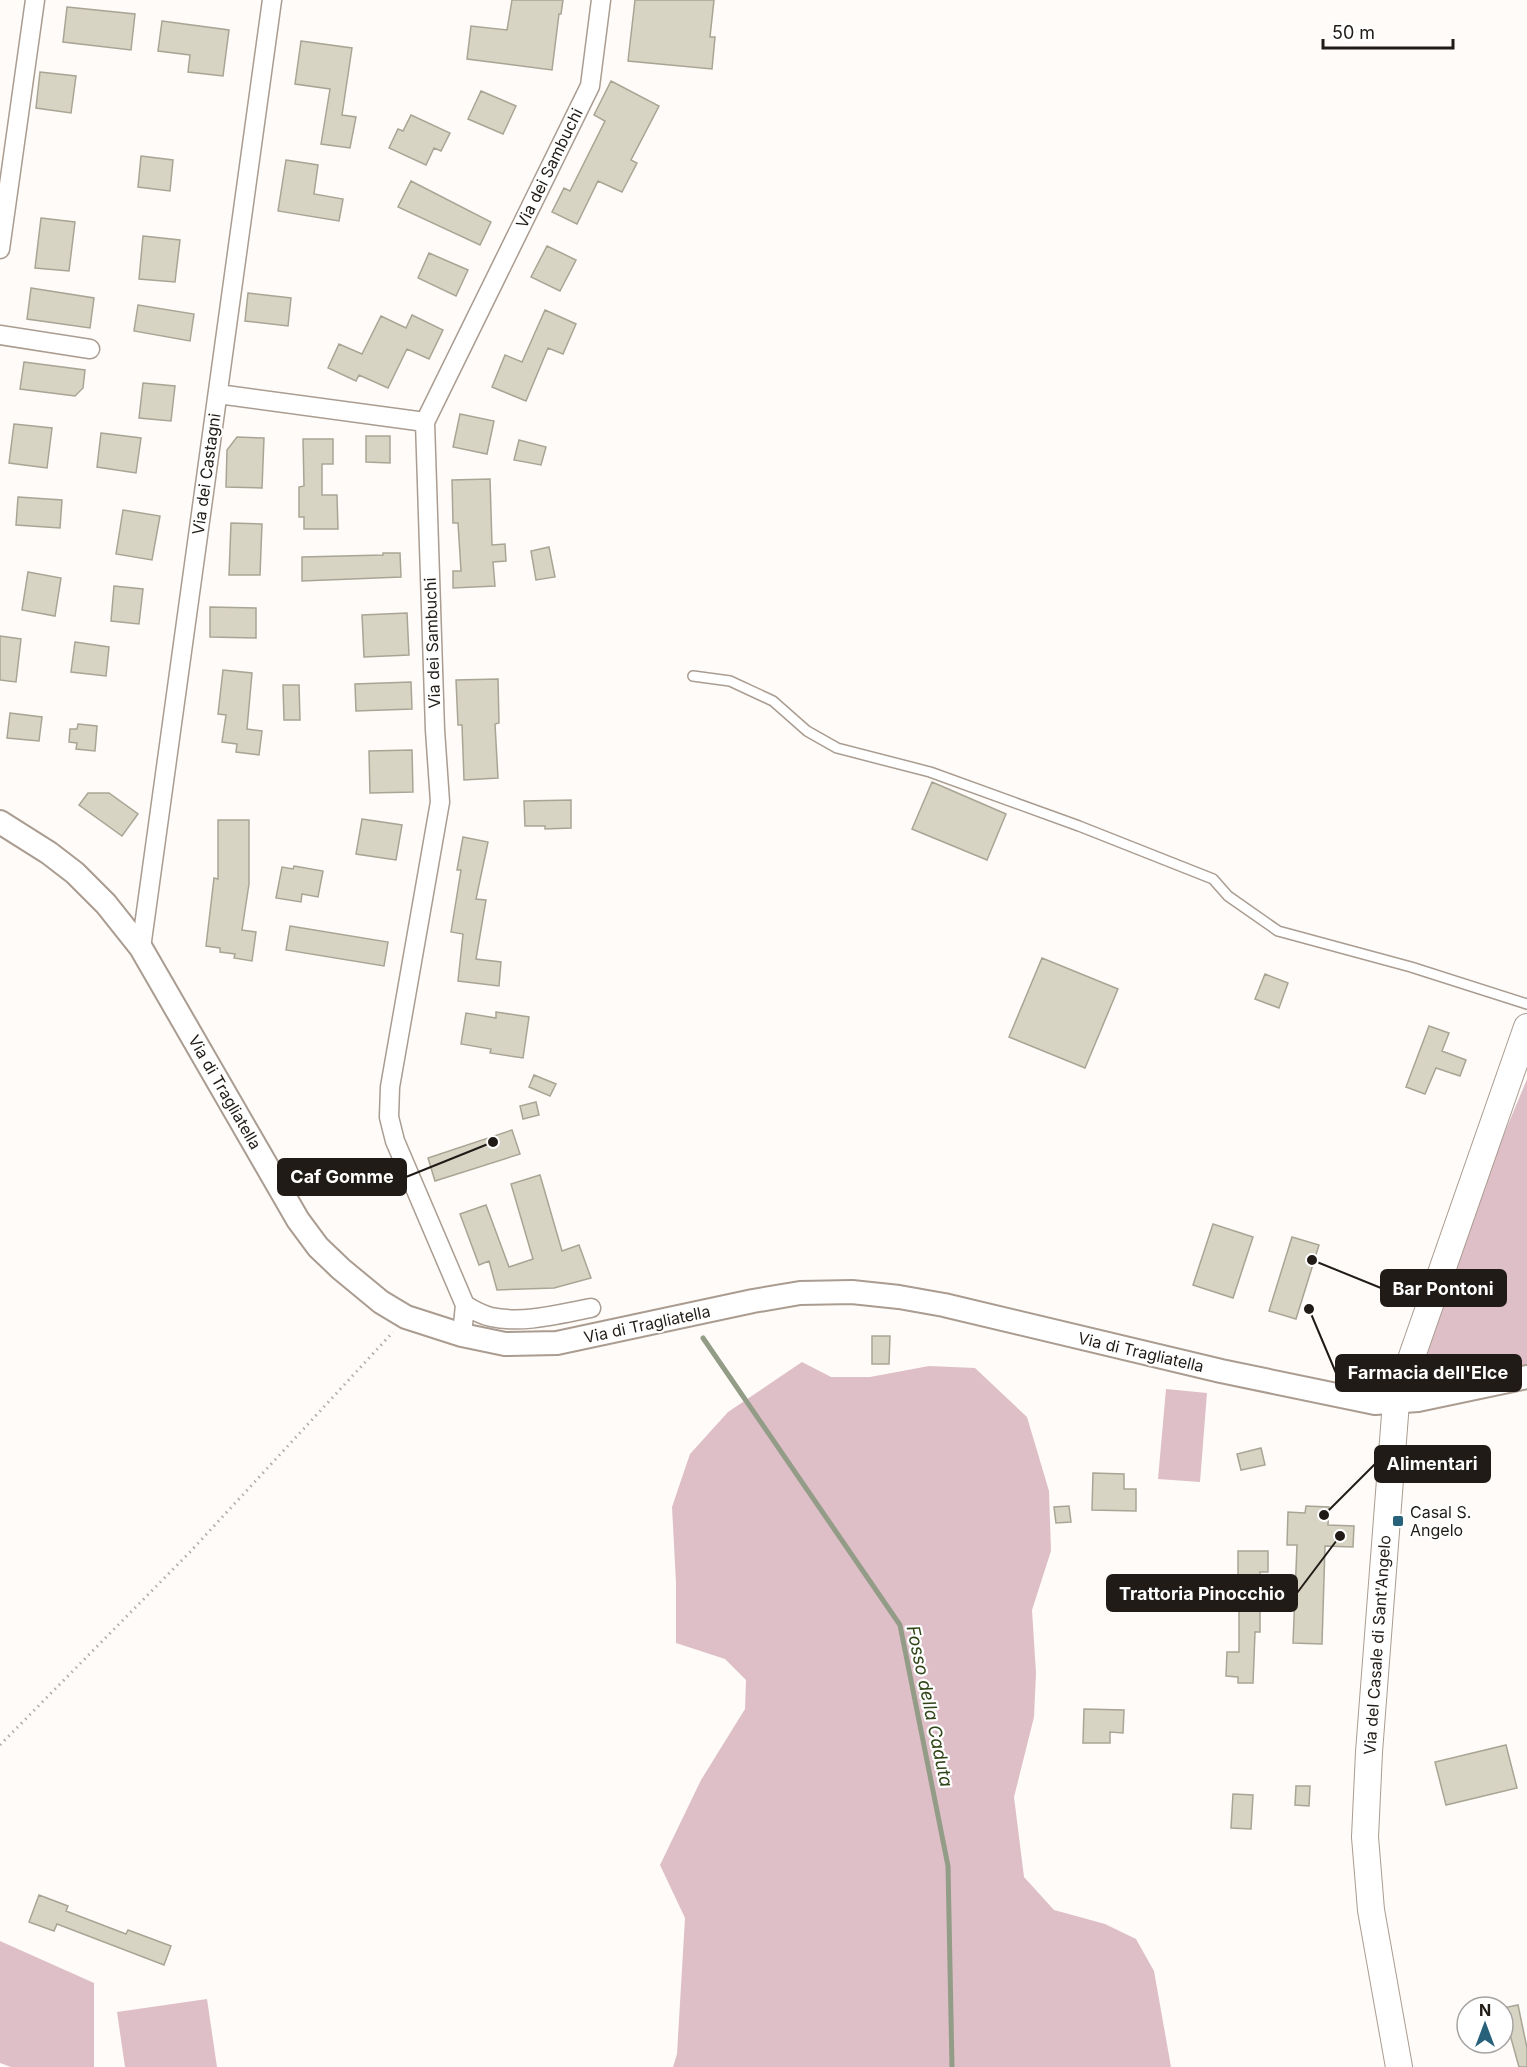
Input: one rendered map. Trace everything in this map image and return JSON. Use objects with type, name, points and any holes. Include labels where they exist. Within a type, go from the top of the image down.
[{"type":"main road","name":"Via del Casale di Sant'Angelo","points":[[1400,2067],[1371,1910],[1365,1838],[1369,1752],[1396,1402],[1527,1027]]},
{"type":"street","points":[[0,249],[35,0]]},
{"type":"street","name":"Via dei Castagni","points":[[141,948],[272,0]]},
{"type":"street","name":"Via dei Sambuchi","points":[[462,1335],[465,1305],[395,1141],[389,1117],[390,1088],[440,802],[435,730],[425,422],[590,86],[601,0]]},
{"type":"street","points":[[0,335],[90,349]]},
{"type":"street","points":[[218,394],[425,422]]},
{"type":"street","name":"Via di Tragliatella","points":[[0,822],[49,853],[75,873],[106,904],[141,948],[298,1220],[318,1247],[341,1269],[381,1302],[406,1317],[462,1335],[505,1344],[557,1343],[753,1301],[811,1293],[852,1292],[944,1305],[1221,1371],[1376,1403],[1418,1400],[1527,1377]]},
{"type":"street","points":[[465,1305],[490,1317],[511,1319],[537,1318],[591,1308]]},
{"type":"lane","points":[[693,676],[730,681],[772,701],[807,731],[837,748],[930,772],[1078,826],[1213,879],[1228,896],[1278,931],[1411,968],[1527,1004]]},
{"type":"path","points":[[0,1745],[190,1552],[406,1317]]},
{"type":"shaded area","points":[[1527,1079],[1527,1367],[1422,1387],[1416,1374],[1461,1237]]},
{"type":"shaded area","points":[[802,1362],[831,1377],[870,1377],[929,1366],[975,1368],[1027,1417],[1049,1491],[1051,1551],[1032,1610],[1036,1673],[1034,1717],[1014,1797],[1024,1877],[1054,1910],[1105,1924],[1136,1939],[1154,1971],[1171,2067],[673,2067],[677,2054],[685,1918],[660,1865],[701,1780],[745,1709],[746,1680],[725,1659],[676,1643],[672,1507],[690,1454],[728,1412]]},
{"type":"shaded area","points":[[1166,1389],[1207,1393],[1200,1482],[1158,1479]]},
{"type":"shaded area","points":[[0,1941],[94,1983],[94,2067],[11,2067],[0,2063]]},
{"type":"shaded area","points":[[207,1999],[217,2067],[125,2067],[117,2012]]},
{"type":"building","points":[[512,0],[563,0],[552,70],[467,59],[471,26],[507,30]]},
{"type":"building","points":[[635,0],[714,0],[710,37],[715,37],[712,69],[628,61]]},
{"type":"building","points":[[67,7],[135,14],[131,50],[63,42]]},
{"type":"building","points":[[162,21],[229,30],[223,76],[188,72],[190,55],[158,51]]},
{"type":"building","points":[[301,41],[352,48],[342,115],[356,117],[350,148],[321,144],[330,89],[295,84]]},
{"type":"building","points":[[40,72],[76,76],[71,113],[36,108]]},
{"type":"building","points":[[611,81],[659,106],[631,160],[637,163],[622,192],[598,181],[577,224],[552,212],[564,188],[570,191],[605,121],[594,115]]},
{"type":"building","points":[[481,91],[516,106],[503,134],[468,119]]},
{"type":"building","points":[[411,115],[450,133],[441,151],[434,148],[426,165],[389,148],[398,129],[403,131]]},
{"type":"building","points":[[141,156],[173,160],[170,191],[138,187]]},
{"type":"building","points":[[286,160],[318,165],[314,194],[343,199],[339,221],[278,211]]},
{"type":"building","points":[[411,181],[491,222],[480,245],[398,207]]},
{"type":"building","points":[[41,218],[75,222],[69,271],[35,268]]},
{"type":"building","points":[[143,236],[180,240],[175,282],[139,279]]},
{"type":"building","points":[[547,246],[576,260],[560,291],[531,277]]},
{"type":"building","points":[[429,253],[468,270],[456,296],[418,278]]},
{"type":"building","points":[[31,288],[94,298],[90,328],[27,319]]},
{"type":"building","points":[[248,293],[291,298],[288,326],[245,321]]},
{"type":"building","points":[[138,305],[194,314],[190,341],[134,331]]},
{"type":"building","points":[[545,310],[576,324],[563,354],[548,348],[526,401],[492,387],[505,355],[522,362]]},
{"type":"building","points":[[412,315],[443,330],[429,359],[407,349],[388,388],[359,375],[356,381],[328,368],[339,344],[362,354],[381,316],[406,328]]},
{"type":"building","points":[[24,362],[85,370],[83,388],[75,396],[20,389]]},
{"type":"building","points":[[143,383],[175,386],[171,421],[139,418]]},
{"type":"building","points":[[460,414],[494,421],[487,454],[453,447]]},
{"type":"building","points":[[14,424],[52,428],[47,468],[9,463]]},
{"type":"building","points":[[101,433],[141,438],[136,473],[97,467]]},
{"type":"building","points":[[366,436],[390,436],[390,463],[366,462]]},
{"type":"building","points":[[237,437],[264,438],[262,488],[226,487],[227,450]]},
{"type":"building","points":[[303,439],[333,439],[333,464],[322,464],[322,495],[337,495],[338,529],[304,529],[304,517],[299,517],[299,487],[304,486]]},
{"type":"building","points":[[519,440],[546,447],[541,465],[514,460]]},
{"type":"building","points":[[490,479],[492,545],[505,544],[506,561],[493,562],[495,586],[453,588],[453,571],[461,571],[458,523],[453,523],[452,480]]},
{"type":"building","points":[[18,497],[62,500],[60,528],[16,525]]},
{"type":"building","points":[[123,510],[160,516],[152,560],[116,554]]},
{"type":"building","points":[[231,523],[262,524],[260,575],[229,575]]},
{"type":"building","points":[[549,547],[555,577],[536,580],[531,551]]},
{"type":"building","points":[[383,553],[400,553],[401,577],[302,581],[302,557],[383,555]]},
{"type":"building","points":[[28,572],[61,578],[55,616],[22,610]]},
{"type":"building","points":[[114,586],[143,589],[139,624],[111,621]]},
{"type":"building","points":[[210,607],[256,608],[256,638],[210,637]]},
{"type":"building","points":[[407,613],[409,655],[364,657],[362,615]]},
{"type":"building","points":[[0,636],[21,639],[16,682],[0,680]]},
{"type":"building","points":[[75,642],[109,647],[106,676],[71,672]]},
{"type":"building","points":[[223,670],[252,673],[247,729],[262,731],[259,755],[236,752],[237,744],[222,742],[226,715],[218,714]]},
{"type":"building","points":[[498,679],[499,723],[495,724],[498,778],[464,780],[462,725],[458,725],[456,680]]},
{"type":"building","points":[[411,682],[412,709],[356,711],[355,684]]},
{"type":"building","points":[[283,685],[299,685],[300,720],[284,720]]},
{"type":"building","points":[[10,713],[42,717],[39,741],[7,738]]},
{"type":"building","points":[[78,724],[97,726],[95,751],[76,749],[77,743],[69,742],[70,729],[77,729]]},
{"type":"building","points":[[412,750],[413,792],[370,793],[369,751]]},
{"type":"building","points":[[932,782],[1006,814],[987,860],[912,829]]},
{"type":"building","points":[[88,793],[109,793],[138,814],[122,836],[79,805]]},
{"type":"building","points":[[571,800],[571,828],[545,829],[545,826],[525,826],[524,801]]},
{"type":"building","points":[[362,819],[402,825],[396,860],[356,854]]},
{"type":"building","points":[[218,820],[249,820],[249,884],[242,930],[256,932],[252,961],[234,958],[235,954],[220,952],[220,948],[206,946],[214,878],[218,879]]},
{"type":"building","points":[[463,837],[488,842],[476,899],[486,900],[476,959],[501,962],[499,986],[458,981],[463,934],[451,932],[461,870],[457,870]]},
{"type":"building","points":[[294,866],[323,871],[318,897],[302,894],[301,902],[276,898],[282,867],[293,869]]},
{"type":"building","points":[[290,926],[388,942],[384,966],[286,950]]},
{"type":"building","points":[[1042,958],[1118,989],[1085,1068],[1009,1037]]},
{"type":"building","points":[[1265,974],[1288,983],[1279,1008],[1255,999]]},
{"type":"building","points":[[496,1012],[529,1017],[523,1058],[490,1053],[491,1049],[461,1044],[466,1013],[496,1018]]},
{"type":"building","points":[[1429,1026],[1449,1033],[1442,1051],[1466,1060],[1460,1076],[1436,1068],[1425,1094],[1406,1087]]},
{"type":"building","points":[[534,1075],[556,1084],[550,1096],[529,1087]]},
{"type":"building","points":[[536,1102],[539,1115],[523,1119],[520,1106]]},
{"type":"building","points":[[512,1130],[520,1154],[435,1181],[428,1158]]},
{"type":"building","points":[[540,1175],[562,1251],[579,1245],[591,1278],[554,1288],[497,1290],[489,1261],[479,1265],[460,1214],[486,1205],[509,1267],[533,1259],[511,1184]]},
{"type":"building","points":[[1213,1224],[1253,1237],[1233,1298],[1193,1285]]},
{"type":"building","points":[[1292,1237],[1319,1245],[1296,1319],[1269,1311]]},
{"type":"building","points":[[872,1336],[890,1336],[889,1364],[872,1364]]},
{"type":"building","points":[[1261,1448],[1265,1465],[1241,1470],[1237,1454]]},
{"type":"building","points":[[1093,1473],[1124,1474],[1124,1489],[1136,1489],[1136,1511],[1092,1510]]},
{"type":"building","points":[[1069,1506],[1071,1522],[1056,1523],[1054,1507]]},
{"type":"building","points":[[1306,1506],[1329,1507],[1328,1525],[1354,1526],[1353,1547],[1325,1546],[1322,1644],[1293,1643],[1297,1545],[1287,1545],[1288,1512],[1305,1513]]},
{"type":"building","points":[[1238,1551],[1268,1551],[1268,1572],[1260,1572],[1260,1578],[1238,1578]]},
{"type":"building","points":[[1239,1609],[1260,1609],[1260,1632],[1255,1632],[1253,1683],[1238,1683],[1238,1677],[1226,1676],[1227,1652],[1239,1652]]},
{"type":"building","points":[[1084,1709],[1124,1710],[1123,1733],[1110,1732],[1110,1743],[1083,1743]]},
{"type":"building","points":[[1506,1745],[1517,1788],[1446,1805],[1435,1762]]},
{"type":"building","points":[[1296,1786],[1310,1786],[1309,1806],[1295,1805]]},
{"type":"building","points":[[1233,1794],[1253,1795],[1251,1829],[1231,1828]]},
{"type":"building","points":[[39,1895],[68,1906],[66,1911],[126,1934],[128,1930],[171,1946],[164,1965],[57,1924],[54,1931],[29,1922]]},
{"type":"building","points":[[1518,2005],[1527,2048],[1527,2067],[1519,2067],[1515,2053],[1515,2006]]},
{"type":"waterway","name":"Fosso della Caduta","points":[[703,1338],[900,1625],[948,1866],[952,2067]]},
{"type":"place","name":"Caf Gomme","points":[[493,1142]]},
{"type":"place","name":"Bar Pontoni","points":[[1312,1260]]},
{"type":"place","name":"Farmacia dell'Elce","points":[[1309,1309]]},
{"type":"place","name":"Alimentari","points":[[1324,1515]]},
{"type":"place","name":"Casal S. Angelo","points":[[1398,1521]]},
{"type":"place","name":"Trattoria Pinocchio","points":[[1340,1536]]}]
